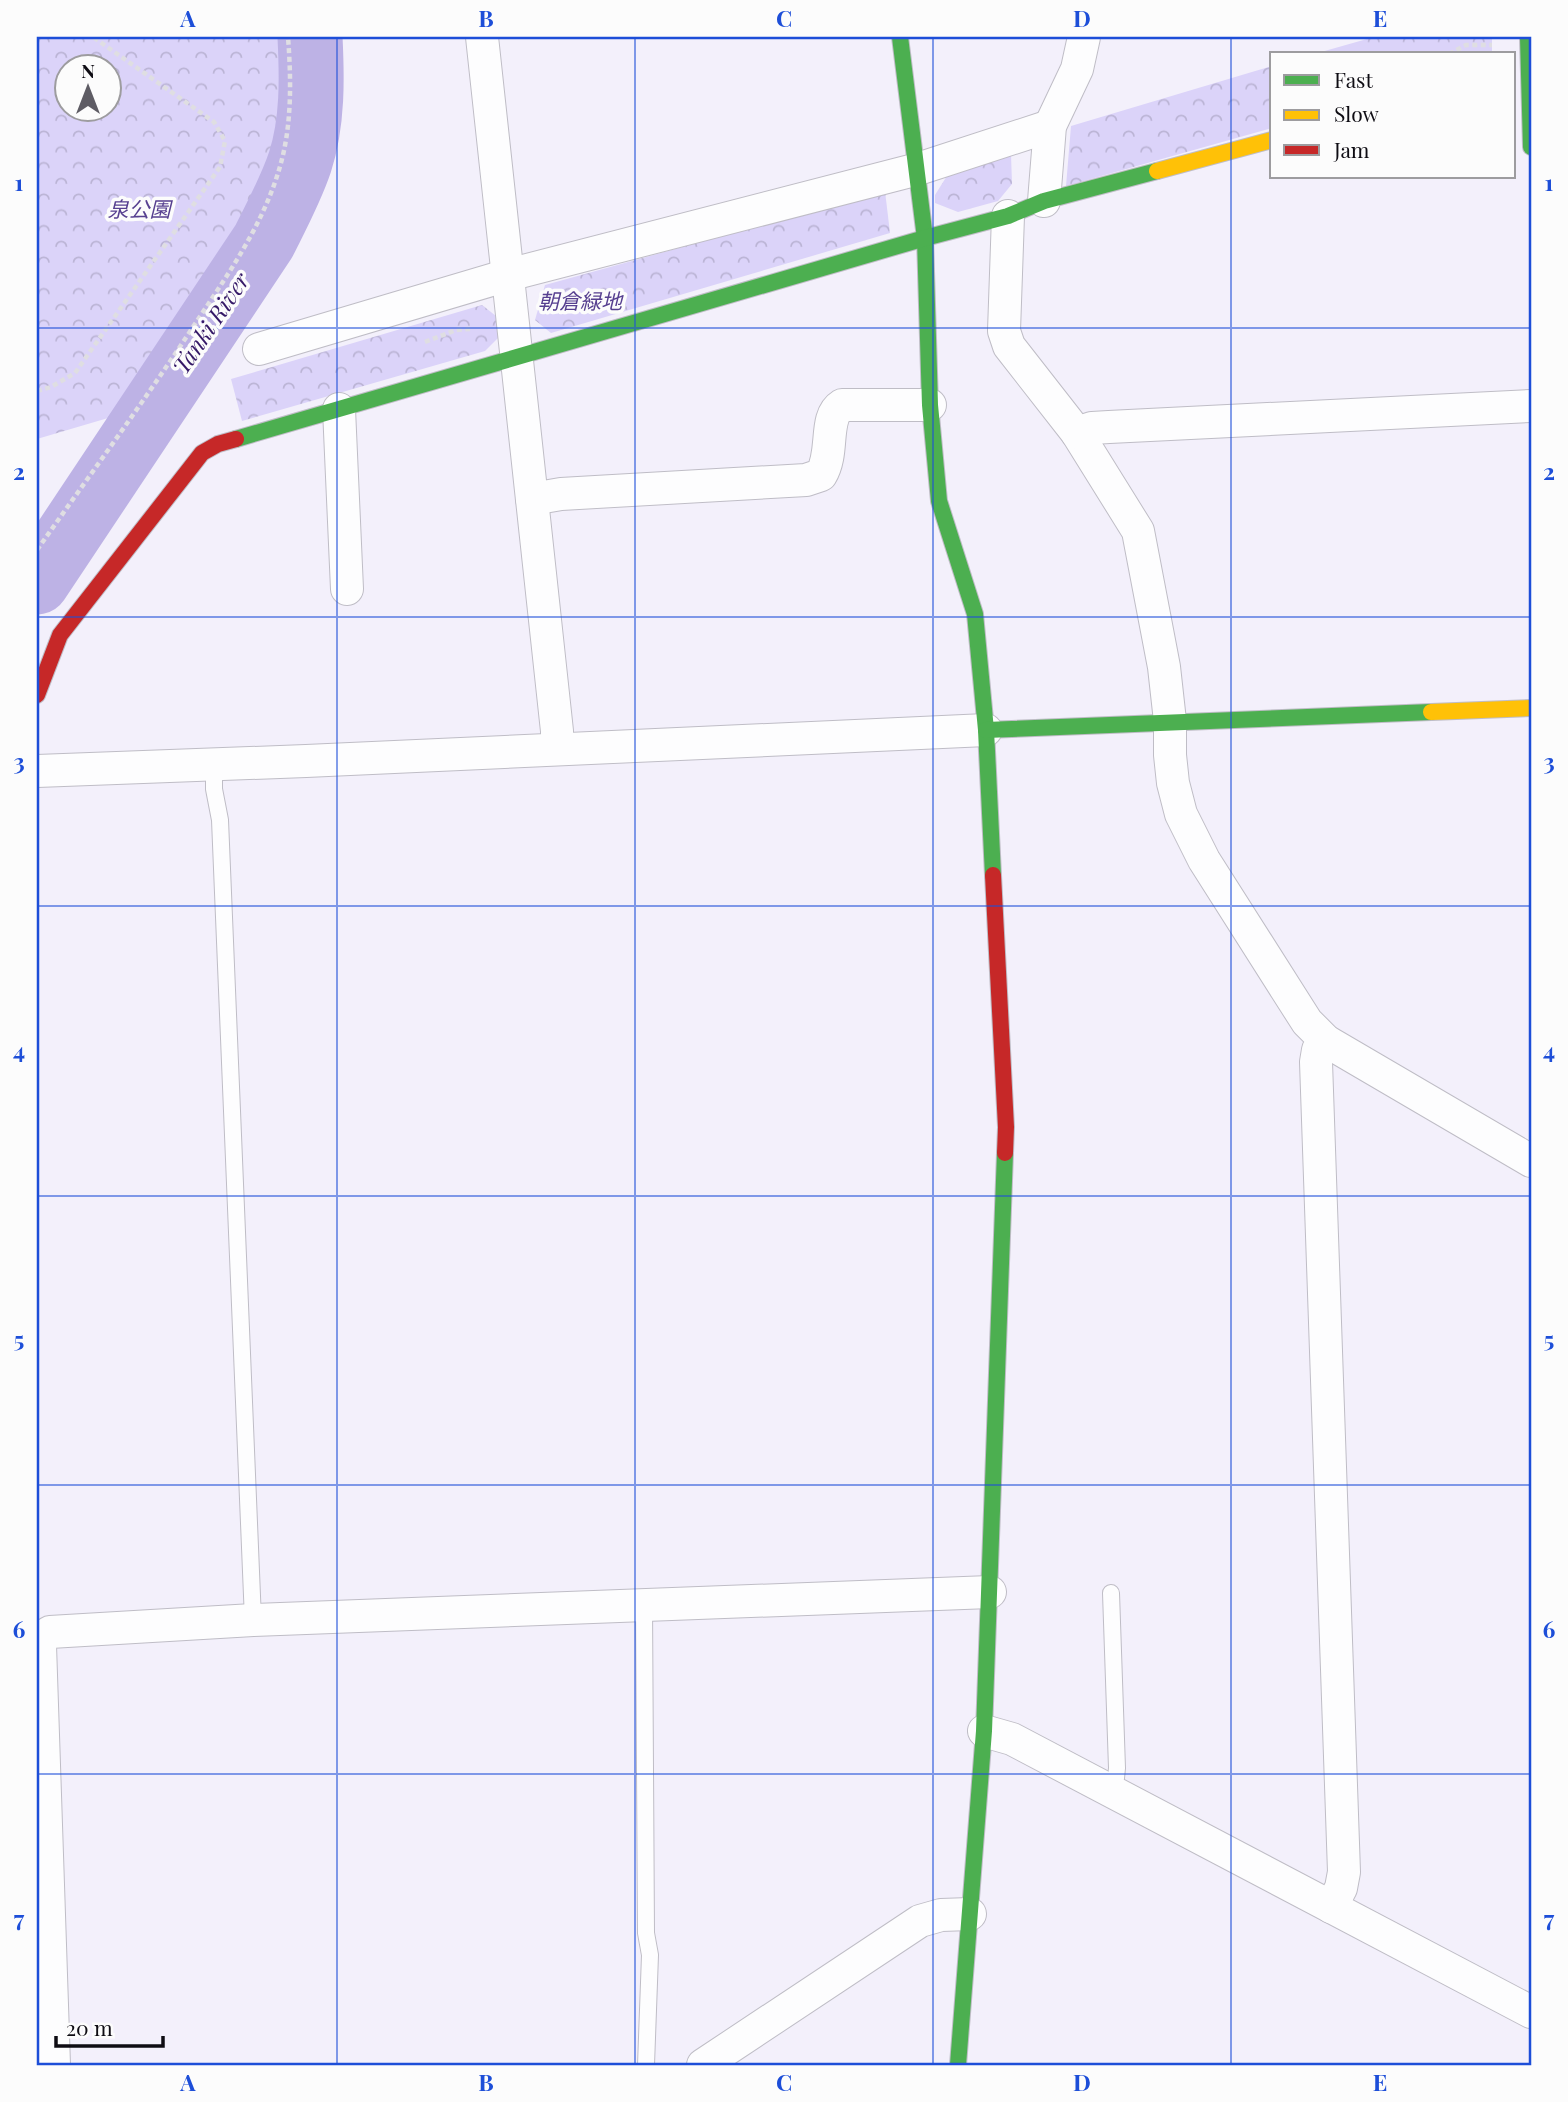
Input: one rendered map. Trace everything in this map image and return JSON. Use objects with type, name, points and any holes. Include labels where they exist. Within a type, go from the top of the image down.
[{"type":"street","points":[[482,37],[518,358],[557,749]]},
{"type":"street","points":[[900,37],[925,238],[930,405],[939,501],[975,614],[986,730],[1006,1146],[984,1731],[958,2065]]},
{"type":"street","points":[[1044,201],[1051,126],[1077,69],[1084,37]]},
{"type":"street","points":[[1528,37],[1522,73],[1531,147]]},
{"type":"street","points":[[259,349],[508,275],[918,169],[1051,126]]},
{"type":"street","points":[[37,695],[60,635],[202,453],[218,444],[1008,216],[1044,201],[1270,141]]},
{"type":"street","points":[[1008,216],[1004,331],[1009,346],[1077,433],[1138,531],[1164,667],[1173,783],[1181,814],[1204,860],[1307,1022],[1326,1041],[1531,1161]]},
{"type":"street","points":[[532,499],[561,494],[806,480],[821,475],[828,464],[831,418],[834,410],[842,405],[930,405]]},
{"type":"street","points":[[1077,433],[1092,428],[1531,406]]},
{"type":"street","points":[[339,409],[342,424],[347,589]]},
{"type":"street","points":[[37,771],[1170,721],[1531,708]]},
{"type":"street","points":[[1326,1041],[1318,1050],[1316,1062],[1344,1872],[1331,1907]]},
{"type":"street","points":[[54,2065],[40,1645],[44,1636],[50,1632],[253,1620],[990,1592]]},
{"type":"street","points":[[984,1731],[1013,1738],[1531,2012]]},
{"type":"street","points":[[704,2065],[920,1922],[942,1916],[970,1914]]},
{"type":"lane","points":[[214,764],[214,789],[220,820],[253,1620]]},
{"type":"lane","points":[[1109,1790],[1116,1778],[1117,1768],[1111,1593]]},
{"type":"lane","points":[[644,1605],[646,1933],[650,1955],[646,2065]]},
{"type":"path","points":[[37,391],[51,387],[75,373],[220,167],[225,141],[214,122],[93,37]]},
{"type":"path","points":[[37,550],[166,368],[240,257],[267,204],[282,158],[289,108],[288,37]]},
{"type":"path","points":[[1454,52],[1466,45],[1503,45]]},
{"type":"green space","name":"泉公園","points":[[37,37],[280,37],[282,121],[264,192],[225,262],[125,413],[37,439]]},
{"type":"green space","points":[[1374,37],[1492,37],[1492,52],[1321,52]]},
{"type":"green space","points":[[1270,67],[1270,129],[1066,186],[1071,126]]},
{"type":"green space","points":[[1011,154],[1012,184],[998,201],[958,212],[935,203],[935,195],[950,171]]},
{"type":"green space","name":"朝倉緑地","points":[[885,191],[890,233],[551,333],[535,320],[545,285]]},
{"type":"green space","name":"朝倉緑地","points":[[482,305],[496,316],[500,336],[485,351],[242,421],[231,379]]},
{"type":"waterway","name":"Tanki River","points":[[37,582],[264,241],[288,192],[304,147],[311,84],[310,37]]},
{"type":"traffic: fast","points":[[900,37],[925,238],[930,405],[939,501],[975,614],[986,730],[993,875]]},
{"type":"traffic: fast","points":[[1528,37],[1531,147]]},
{"type":"traffic: fast","points":[[236,439],[1008,216],[1044,201],[1157,171]]},
{"type":"traffic: fast","points":[[986,730],[1431,712]]},
{"type":"traffic: fast","points":[[958,2065],[984,1731],[1005,1153]]},
{"type":"traffic: slow","points":[[1157,171],[1270,141]]},
{"type":"traffic: slow","points":[[1431,712],[1531,708]]},
{"type":"traffic: jam","points":[[37,695],[60,635],[202,453],[218,444],[236,439]]},
{"type":"traffic: jam","points":[[993,875],[1006,1127],[1005,1153]]}]
